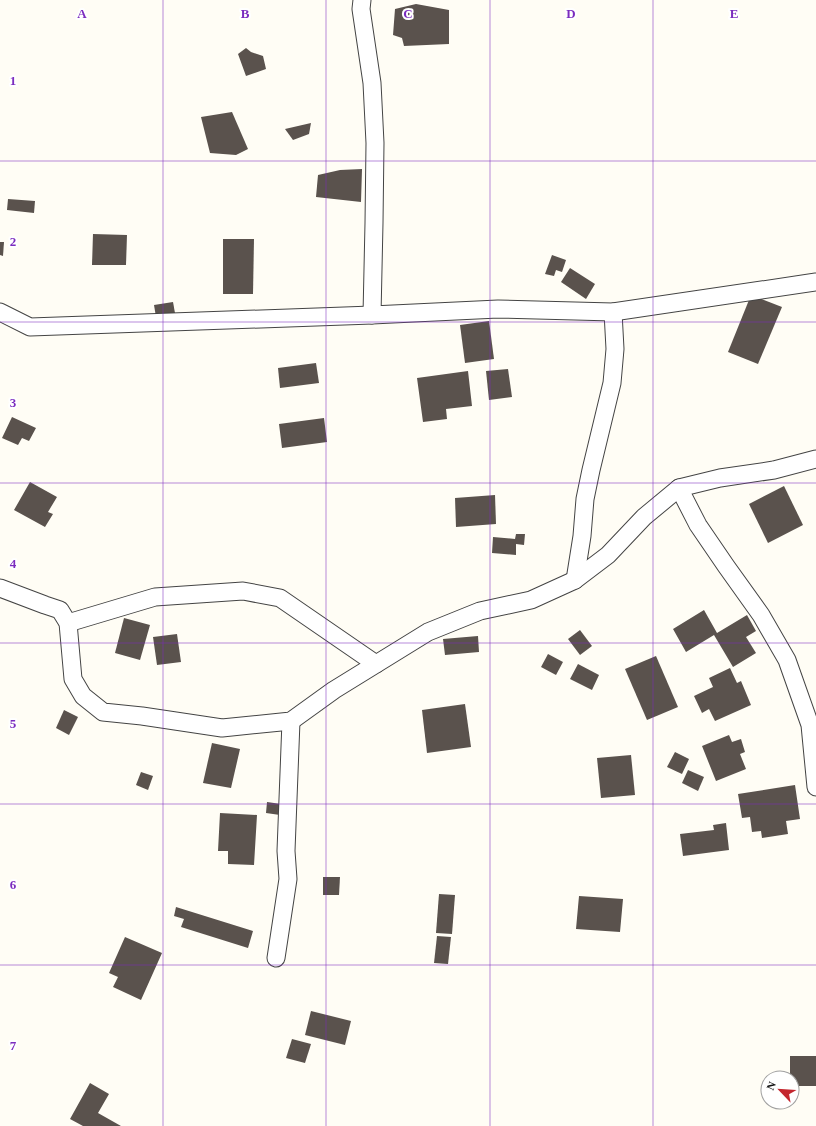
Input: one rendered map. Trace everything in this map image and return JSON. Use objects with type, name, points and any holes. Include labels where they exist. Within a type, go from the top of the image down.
[{"type":"street","points":[[362,0],[372,83],[374,144],[372,315]]},
{"type":"street","points":[[0,312],[30,327],[498,309],[613,312],[816,282]]},
{"type":"street","points":[[575,580],[589,477],[612,383],[615,350],[613,312]]},
{"type":"street","points":[[0,588],[45,606],[60,610],[68,623],[72,679],[83,696],[103,712],[142,716],[222,728],[291,721],[334,690],[428,632],[480,611],[530,600],[575,580],[608,555],[644,517],[679,488],[720,478],[774,470],[816,459]]},
{"type":"street","points":[[679,488],[698,524],[761,615],[787,660],[813,726],[816,787]]},
{"type":"street","points":[[68,623],[155,597],[243,591],[280,598],[376,664]]},
{"type":"street","points":[[276,958],[288,879],[286,851],[291,721]]},
{"type":"building","points":[[416,4],[449,10],[449,44],[404,46],[402,38],[393,35],[395,9]]},
{"type":"building","points":[[246,48],[251,52],[263,56],[266,69],[246,76],[238,54]]},
{"type":"building","points":[[232,112],[248,149],[236,155],[210,153],[201,117]]},
{"type":"building","points":[[311,123],[309,134],[293,140],[285,129]]},
{"type":"building","points":[[362,169],[361,202],[316,197],[318,175],[340,170]]},
{"type":"building","points":[[8,199],[35,201],[34,213],[7,210]]},
{"type":"building","points":[[93,234],[127,235],[126,265],[92,265]]},
{"type":"building","points":[[223,239],[254,239],[253,294],[223,294]]},
{"type":"building","points":[[0,242],[4,242],[3,256],[0,255]]},
{"type":"building","points":[[552,255],[566,260],[562,272],[556,270],[554,276],[545,274]]},
{"type":"building","points":[[570,268],[595,284],[586,299],[561,282]]},
{"type":"building","points":[[751,295],[782,307],[758,364],[728,352]]},
{"type":"building","points":[[173,302],[175,313],[156,317],[154,305]]},
{"type":"building","points":[[489,321],[494,359],[465,363],[460,325]]},
{"type":"building","points":[[316,363],[319,383],[280,388],[278,368]]},
{"type":"building","points":[[508,369],[512,397],[489,400],[486,371]]},
{"type":"building","points":[[468,371],[472,406],[446,409],[447,419],[423,422],[417,378]]},
{"type":"building","points":[[12,417],[36,428],[29,441],[22,438],[18,445],[2,438]]},
{"type":"building","points":[[324,418],[327,442],[282,448],[279,424]]},
{"type":"building","points":[[30,482],[57,497],[48,512],[53,514],[45,527],[14,510]]},
{"type":"building","points":[[784,486],[803,525],[768,543],[749,504]]},
{"type":"building","points":[[495,495],[496,524],[456,527],[455,498]]},
{"type":"building","points":[[516,534],[525,534],[524,545],[516,544],[516,555],[492,553],[493,537],[515,539]]},
{"type":"building","points":[[704,610],[717,633],[747,615],[756,631],[746,637],[756,653],[733,667],[714,635],[686,652],[673,629]]},
{"type":"building","points":[[124,618],[150,625],[140,660],[115,653]]},
{"type":"building","points":[[580,630],[592,646],[580,655],[568,639]]},
{"type":"building","points":[[177,634],[181,662],[157,665],[153,637]]},
{"type":"building","points":[[478,636],[479,652],[445,655],[443,639]]},
{"type":"building","points":[[548,654],[563,662],[556,675],[541,667]]},
{"type":"building","points":[[656,656],[678,707],[647,720],[625,669]]},
{"type":"building","points":[[578,664],[599,675],[592,690],[570,679]]},
{"type":"building","points":[[730,668],[737,683],[741,681],[751,705],[715,721],[709,709],[702,713],[694,696],[713,687],[709,678]]},
{"type":"building","points":[[465,704],[471,747],[427,753],[422,710]]},
{"type":"building","points":[[64,710],[78,717],[69,735],[56,728]]},
{"type":"building","points":[[729,735],[732,742],[741,739],[745,752],[740,754],[746,769],[716,781],[702,746]]},
{"type":"building","points":[[212,743],[240,749],[231,788],[203,783]]},
{"type":"building","points":[[675,752],[689,759],[682,774],[667,767]]},
{"type":"building","points":[[631,755],[635,795],[601,798],[597,758]]},
{"type":"building","points":[[688,770],[704,777],[698,791],[682,783]]},
{"type":"building","points":[[141,772],[153,776],[148,790],[136,785]]},
{"type":"building","points":[[795,785],[800,819],[786,821],[788,834],[762,838],[761,831],[752,832],[750,817],[742,818],[738,794]]},
{"type":"building","points":[[267,802],[281,804],[280,815],[266,813]]},
{"type":"building","points":[[220,813],[257,815],[254,865],[228,864],[228,851],[218,851]]},
{"type":"building","points":[[726,823],[729,850],[683,856],[680,834],[714,830],[713,825]]},
{"type":"building","points":[[323,877],[340,877],[339,895],[323,895]]},
{"type":"building","points":[[439,894],[455,895],[452,934],[436,933]]},
{"type":"building","points":[[579,896],[623,899],[620,932],[576,929]]},
{"type":"building","points":[[176,907],[253,931],[248,948],[181,927],[184,919],[174,916]]},
{"type":"building","points":[[437,936],[451,937],[448,964],[434,963]]},
{"type":"building","points":[[125,937],[162,953],[141,1000],[113,987],[118,977],[109,973]]},
{"type":"building","points":[[311,1011],[351,1021],[345,1045],[305,1035]]},
{"type":"building","points":[[292,1039],[311,1044],[305,1063],[286,1058]]},
{"type":"building","points":[[790,1056],[816,1056],[816,1086],[800,1086],[800,1070],[790,1070]]},
{"type":"building","points":[[90,1083],[109,1094],[98,1113],[121,1126],[83,1126],[70,1119]]}]
